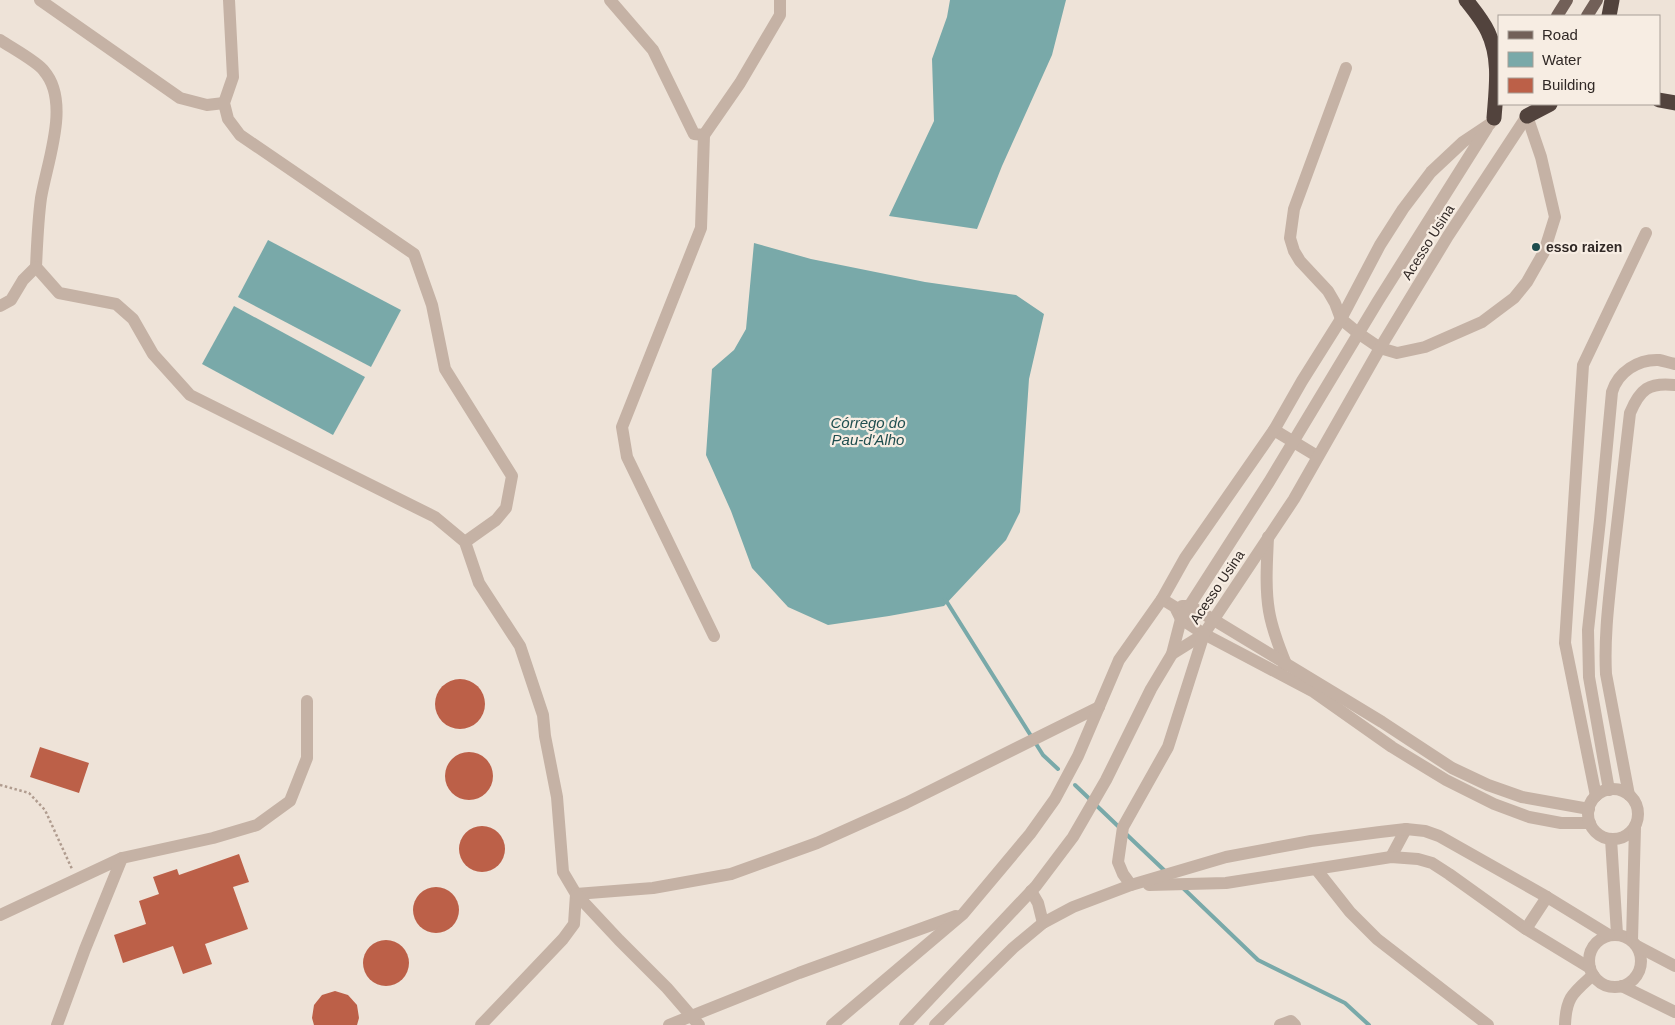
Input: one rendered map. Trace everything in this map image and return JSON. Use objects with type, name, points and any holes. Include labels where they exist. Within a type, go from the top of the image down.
[{"type":"highway","points":[[1466,0],[1483,23],[1493,46],[1497,76],[1492,121]]},
{"type":"highway","points":[[1609,15],[1612,0]]},
{"type":"highway","points":[[1660,100],[1675,102]]},
{"type":"highway","points":[[1530,110],[1547,105]]},
{"type":"main road","points":[[1558,15],[1567,0]]},
{"type":"main road","points":[[1588,15],[1597,0]]},
{"type":"main road","name":"Acesso Usina","points":[[1492,121],[1502,105]]},
{"type":"street","points":[[40,0],[180,98],[207,105],[224,103]]},
{"type":"street","points":[[229,0],[233,77],[224,103],[228,119],[240,135],[414,254],[432,305],[445,370],[512,476],[506,508],[496,520],[466,542]]},
{"type":"street","points":[[610,0],[653,50],[694,134],[704,135]]},
{"type":"street","points":[[714,636],[627,457],[622,427],[702,228],[704,135],[740,83],[780,15],[780,0]]},
{"type":"street","points":[[0,40],[44,70],[53,88],[57,118],[41,198],[36,267],[23,280],[11,300],[0,306]]},
{"type":"street","points":[[1346,68],[1294,209],[1290,238],[1294,251],[1300,261],[1328,291],[1335,302],[1341,319],[1380,348],[1397,353],[1425,347],[1482,322],[1514,298],[1527,282],[1544,252],[1555,217],[1530,110]]},
{"type":"street","name":"Acesso Usina","points":[[1172,654],[1204,634],[1214,620],[1294,498],[1380,348],[1448,236],[1530,110]]},
{"type":"street","points":[[832,1025],[963,914],[1030,834],[1055,799],[1078,756],[1118,660],[1162,599],[1185,558],[1274,430],[1341,319],[1380,245],[1403,209],[1449,154],[1492,121]]},
{"type":"street","name":"Acesso Usina","points":[[1172,654],[1181,620],[1358,333],[1492,121]]},
{"type":"street","points":[[1596,796],[1565,643],[1583,365],[1646,233]]},
{"type":"street","points":[[36,267],[59,293],[116,304],[133,319],[153,354],[190,395],[435,517],[466,542],[479,583],[520,646],[544,715],[545,736],[557,796],[563,872],[576,894],[695,1021]]},
{"type":"street","points":[[1609,790],[1589,676],[1588,638],[1612,392],[1615,382],[1632,366],[1643,362],[1659,360],[1675,364]]},
{"type":"street","points":[[935,1025],[1012,948],[1043,923],[1073,907],[1131,885],[1163,880],[1190,884],[1226,883],[1391,857],[1418,858],[1432,863],[1526,929],[1591,971],[1606,986],[1622,986],[1636,977],[1642,962],[1635,943],[1635,827],[1638,813],[1637,806],[1629,795],[1606,674],[1605,631],[1630,413],[1636,398],[1650,386],[1660,384],[1675,385]]},
{"type":"street","points":[[1274,430],[1317,456]]},
{"type":"street","points":[[1268,537],[1267,587],[1270,612],[1283,669]]},
{"type":"street","points":[[1162,599],[1175,607],[1181,620],[1204,634],[1283,669],[1382,722],[1452,768],[1488,785],[1522,796],[1589,808]]},
{"type":"street","points":[[1175,607],[1190,606],[1214,620],[1392,747],[1446,780],[1494,804],[1529,817],[1561,824],[1590,823]]},
{"type":"street","points":[[1131,885],[1123,874],[1118,862],[1124,827],[1168,747],[1204,634]]},
{"type":"street","points":[[905,1025],[1031,891],[1073,837],[1098,794],[1151,689],[1172,654]]},
{"type":"street","points":[[0,915],[122,858],[213,838],[257,825],[290,801],[307,758],[307,701]]},
{"type":"street","points":[[576,894],[653,888],[731,874],[835,835],[906,803],[1098,707]]},
{"type":"street","points":[[1629,795],[1616,789],[1596,796],[1589,808],[1590,823],[1598,834],[1611,839],[1625,837],[1635,827]]},
{"type":"street","points":[[1163,880],[1178,871],[1226,857],[1311,841],[1406,829],[1425,831],[1439,836],[1613,935],[1625,936],[1675,966]]},
{"type":"street","points":[[1391,857],[1406,829]]},
{"type":"street","points":[[1611,839],[1613,935]]},
{"type":"street","points":[[57,1025],[122,858]]},
{"type":"street","points":[[1316,869],[1350,912],[1377,939],[1488,1025]]},
{"type":"street","points":[[1031,891],[1038,903],[1043,923]]},
{"type":"street","points":[[481,1025],[563,939],[574,924],[576,894]]},
{"type":"street","points":[[1526,929],[1547,897]]},
{"type":"street","points":[[669,1025],[695,1021],[799,973],[963,914]]},
{"type":"street","points":[[1565,1025],[1565,1009],[1570,998],[1591,971],[1589,960],[1591,951],[1595,944],[1613,935]]},
{"type":"street","points":[[1622,986],[1675,1012]]},
{"type":"street","points":[[1280,1025],[1290,1021],[1295,1025]]},
{"type":"path","points":[[0,786],[29,793],[45,810],[76,879]]},
{"type":"water","points":[[950,0],[1066,0],[1052,55],[1002,166],[977,229],[889,216],[934,121],[932,59],[947,17]]},
{"type":"water","points":[[268,240],[401,310],[371,367],[238,297]]},
{"type":"water","name":"Córrego do Pau-d'Alho","points":[[754,243],[811,259],[925,282],[1016,295],[1044,314],[1029,379],[1020,512],[1006,540],[944,606],[828,625],[788,607],[752,568],[731,511],[706,455],[712,369],[734,350],[746,329]]},
{"type":"water","points":[[234,306],[365,377],[333,435],[202,364]]},
{"type":"building","points":[[455,679],[465,679],[478,686],[485,699],[485,709],[478,722],[465,729],[455,729],[446,725],[439,718],[435,709],[435,699],[439,690],[446,683]]},
{"type":"building","points":[[40,747],[89,763],[79,793],[30,777]]},
{"type":"building","points":[[464,752],[474,752],[486,759],[493,771],[493,781],[486,793],[474,800],[464,800],[456,796],[449,789],[445,781],[445,771],[449,763],[456,756]]},
{"type":"building","points":[[482,826],[495,830],[501,836],[505,849],[501,862],[495,868],[482,872],[469,868],[463,862],[459,849],[463,836],[469,830]]},
{"type":"building","points":[[239,854],[249,882],[233,887],[248,929],[205,944],[212,964],[183,974],[173,946],[123,963],[114,935],[146,924],[139,901],[159,894],[153,877],[177,869],[179,875]]},
{"type":"building","points":[[436,887],[449,891],[455,897],[459,910],[455,923],[449,929],[436,933],[423,929],[417,923],[413,910],[417,897],[423,891]]},
{"type":"building","points":[[386,940],[399,944],[405,950],[409,963],[405,976],[399,982],[386,986],[373,982],[367,976],[363,963],[367,950],[373,944]]},
{"type":"building","points":[[335,991],[348,995],[357,1005],[359,1018],[357,1025],[314,1025],[312,1018],[314,1005],[322,995]]},
{"type":"waterway","points":[[945,599],[1043,755],[1058,769]]},
{"type":"waterway","points":[[1075,785],[1120,828]]},
{"type":"waterway","points":[[1125,833],[1165,871]]},
{"type":"waterway","points":[[1183,888],[1258,960],[1345,1003],[1369,1025]]},
{"type":"place","name":"esso raizen","points":[[1536,247]]}]
